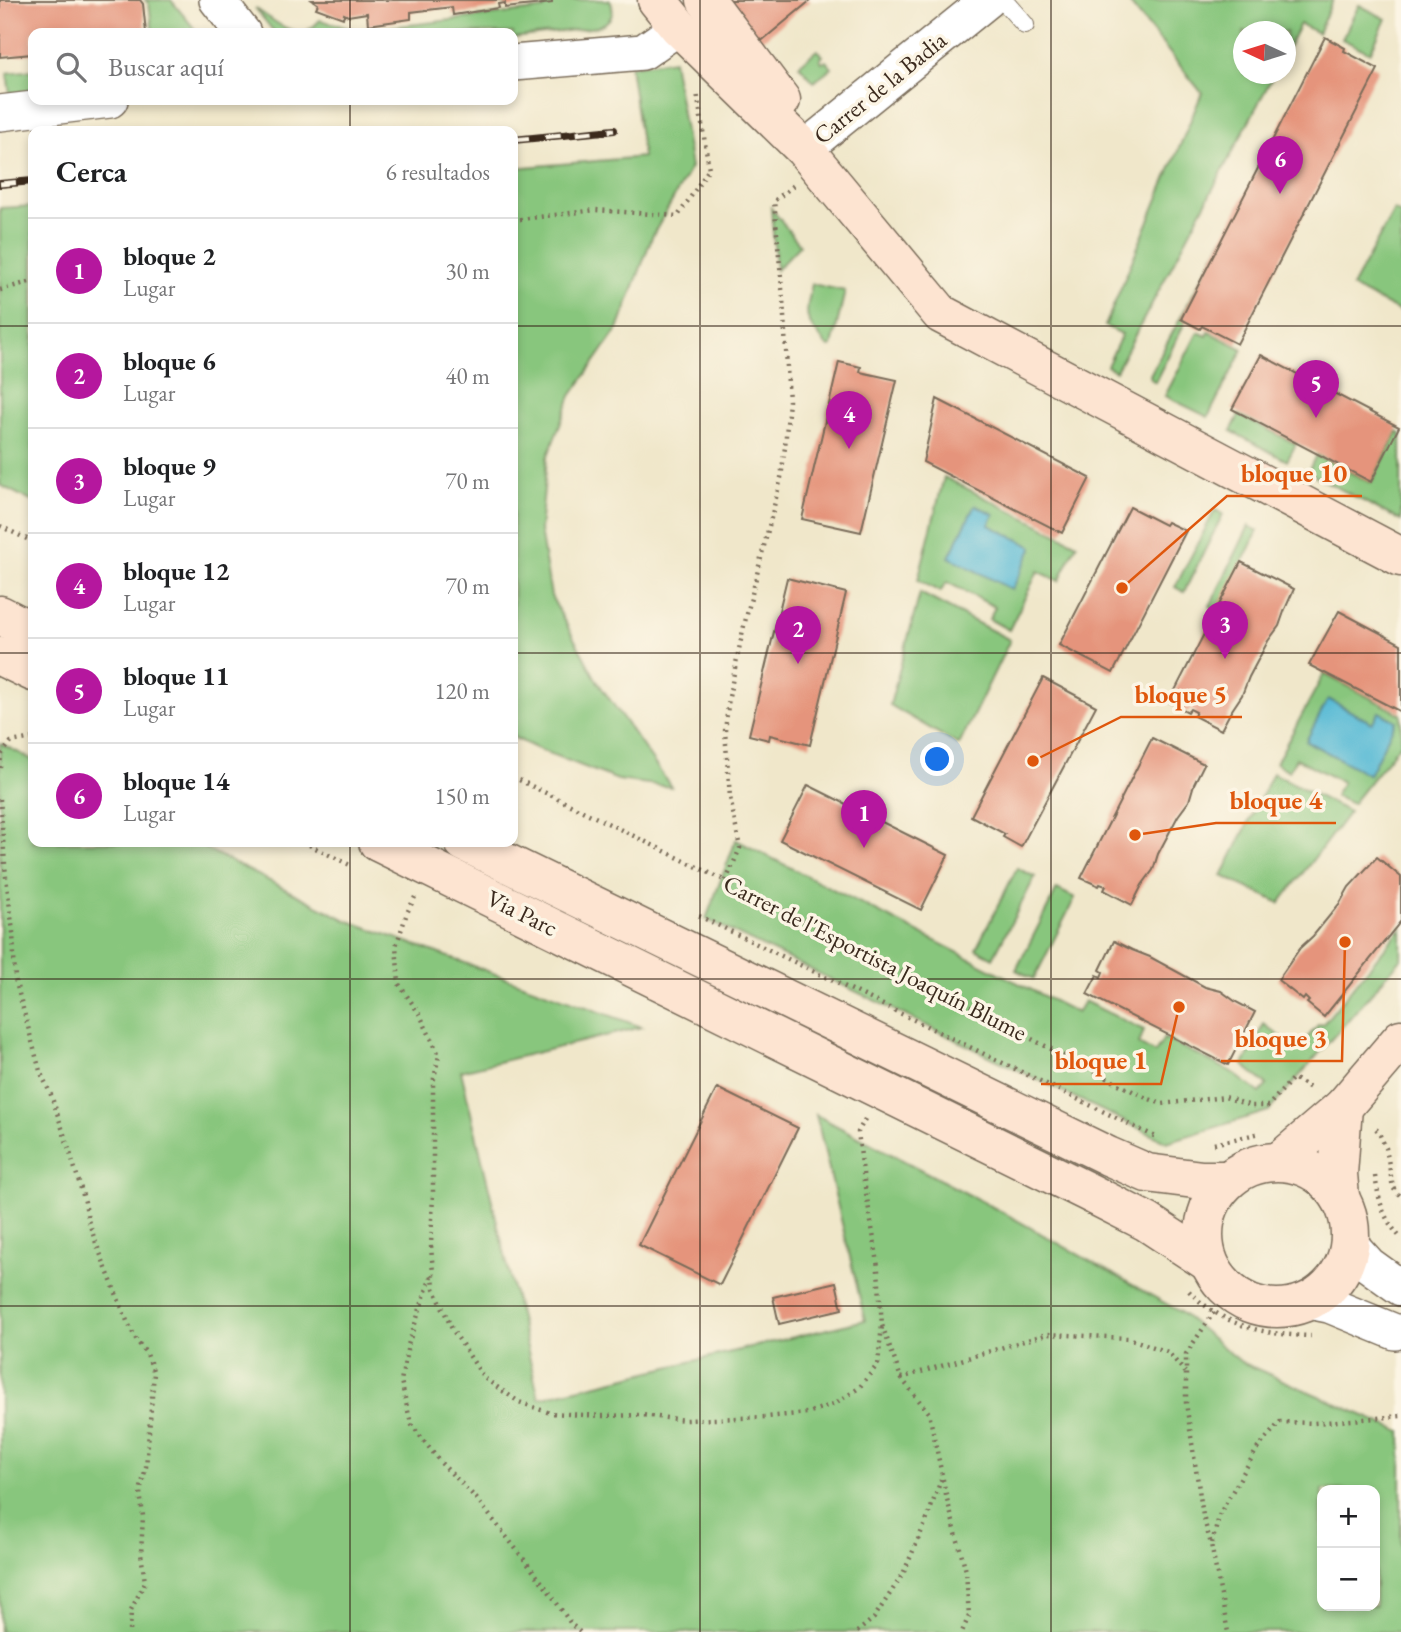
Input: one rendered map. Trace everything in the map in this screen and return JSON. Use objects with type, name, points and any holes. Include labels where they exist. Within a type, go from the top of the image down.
[{"type":"main road","points":[[706,0],[783,102],[804,149]]},
{"type":"main road","points":[[673,9],[804,149],[941,314],[1401,557]]},
{"type":"main road","points":[[0,615],[28,629]]},
{"type":"main road","points":[[0,656],[28,670]]},
{"type":"main road","name":"Via Parc","points":[[388,847],[1088,1192],[1147,1222],[1208,1262]]},
{"type":"main road","name":"Via Parc","points":[[477,847],[686,930]]},
{"type":"main road","points":[[686,930],[1118,1161],[1147,1173],[1202,1180],[1227,1180]]},
{"type":"main road","points":[[1355,1114],[1273,1146],[1261,1163],[1243,1169],[1227,1180],[1214,1197],[1205,1218],[1203,1240],[1208,1262],[1221,1282],[1239,1298],[1262,1307],[1286,1308],[1309,1301],[1329,1287],[1343,1267],[1350,1244],[1349,1219],[1340,1197],[1338,1174],[1355,1114],[1401,1039]]},
{"type":"main road","points":[[1273,1146],[1297,1164],[1314,1172],[1340,1197]]},
{"type":"street","points":[[217,0],[239,28]]},
{"type":"street","name":"Carrer de la Badia","points":[[804,149],[988,0]]},
{"type":"street","points":[[518,62],[643,52],[673,9]]},
{"type":"street","points":[[0,113],[68,105]]},
{"type":"street","points":[[1350,1244],[1369,1265],[1401,1288]]},
{"type":"street","points":[[1309,1301],[1329,1305],[1395,1332]]},
{"type":"lane","points":[[1003,0],[1025,25]]},
{"type":"path","points":[[518,219],[596,210],[678,216],[709,169],[696,89]]},
{"type":"path","points":[[726,881],[740,848],[730,797],[727,758],[729,697],[781,478],[789,401],[774,201],[794,185],[801,192]]},
{"type":"path","points":[[0,290],[28,282]]},
{"type":"path","points":[[0,526],[28,540]]},
{"type":"path","points":[[0,768],[1,755],[11,741],[28,739]]},
{"type":"path","name":"Carrer de l'Esportista Joaquín Blume","points":[[518,779],[726,881],[1162,1104],[1226,1097],[1251,1106],[1268,1106],[1293,1078],[1355,1114]]},
{"type":"path","points":[[0,799],[15,979],[40,1071],[69,1149],[96,1243],[127,1321],[147,1354],[154,1373],[146,1467],[140,1492],[143,1516],[141,1554],[145,1582],[131,1609],[130,1632]]},
{"type":"path","points":[[415,897],[396,946],[399,984],[420,1015],[439,1055],[433,1083],[433,1288],[452,1329],[484,1378],[519,1402],[550,1413],[640,1415],[685,1420],[767,1417],[807,1413],[836,1403],[859,1388],[878,1364],[882,1325],[877,1256],[858,1132],[865,1118]]},
{"type":"path","points":[[686,930],[1167,1142]]},
{"type":"path","points":[[1355,1114],[1378,1131],[1386,1148],[1394,1188],[1401,1197]]},
{"type":"path","points":[[1207,1146],[1243,1138],[1273,1146]]},
{"type":"path","points":[[432,1272],[408,1345],[401,1381],[411,1424],[441,1463],[475,1498],[548,1590],[571,1625],[580,1632]]},
{"type":"path","points":[[1214,1312],[1186,1354],[1186,1403],[1203,1516],[1228,1632]]},
{"type":"path","points":[[882,1325],[901,1378],[929,1413],[966,1570],[969,1616],[962,1632]]},
{"type":"path","points":[[901,1378],[1047,1334],[1128,1338],[1168,1352],[1186,1373]]},
{"type":"path","points":[[1211,1544],[1220,1513],[1257,1449],[1280,1422],[1314,1423],[1401,1416]]},
{"type":"path","points":[[857,1632],[874,1618],[904,1574],[942,1476]]},
{"type":"green space","points":[[145,0],[171,0],[194,28],[152,28],[149,4]]},
{"type":"green space","points":[[549,0],[610,0],[612,13],[609,20],[597,27],[518,37],[518,28],[384,28],[544,9],[544,4],[549,4]]},
{"type":"green space","points":[[1127,0],[1333,0],[1318,33],[1300,24],[1296,32],[1296,21],[1233,21],[1233,84],[1269,84],[1116,371],[1107,366],[1122,334],[1105,326],[1202,93]]},
{"type":"green space","points":[[1359,5],[1386,19],[1370,53],[1342,39]]},
{"type":"green space","points":[[255,8],[288,28],[271,28]]},
{"type":"green space","points":[[320,20],[348,28],[312,28]]},
{"type":"green space","points":[[817,50],[823,56],[820,59],[822,62],[826,61],[832,68],[814,82],[799,65]]},
{"type":"green space","points":[[673,60],[691,167],[652,237],[619,327],[571,396],[547,458],[540,530],[551,596],[597,681],[671,787],[618,780],[518,739],[518,168],[643,157],[630,66]]},
{"type":"green space","points":[[28,71],[28,92],[10,94],[7,73]]},
{"type":"green space","points":[[28,206],[28,499],[0,485],[0,208]]},
{"type":"green space","points":[[771,208],[800,245],[776,270],[776,269]]},
{"type":"green space","points":[[1394,210],[1401,214],[1401,312],[1352,287]]},
{"type":"green space","points":[[1223,238],[1227,239],[1155,382],[1150,375]]},
{"type":"green space","points":[[812,284],[845,291],[830,347],[808,318]]},
{"type":"green space","points":[[1198,332],[1207,336],[1209,332],[1243,349],[1208,417],[1165,396]]},
{"type":"green space","points":[[1239,415],[1296,444],[1287,461],[1231,431]]},
{"type":"green space","points":[[1398,432],[1401,434],[1401,521],[1308,472],[1316,455],[1371,483]]},
{"type":"green space","points":[[944,477],[1077,544],[1059,581],[1038,571],[1009,630],[989,619],[995,607],[947,582],[940,592],[918,580]]},
{"type":"green space","points":[[1215,510],[1223,514],[1184,592],[1175,587]]},
{"type":"green space","points":[[1249,526],[1258,531],[1218,611],[1210,606]]},
{"type":"green space","points":[[920,593],[1010,640],[959,745],[890,705]]},
{"type":"green space","points":[[1324,674],[1401,714],[1401,743],[1352,804],[1335,796],[1342,782],[1296,758],[1289,771],[1276,763]]},
{"type":"green space","points":[[0,743],[28,757],[28,847],[203,847],[346,920],[642,1027],[461,1071],[539,1398],[865,1320],[816,1115],[1004,1213],[1179,1311],[1241,1362],[1401,1432],[1401,1632],[0,1632]]},
{"type":"green space","points":[[1273,773],[1349,812],[1280,903],[1222,876]]},
{"type":"green space","points":[[736,840],[1077,1013],[1084,1001],[1144,1030],[1139,1044],[1155,1053],[1164,1038],[1230,1071],[1260,1093],[1267,1085],[1243,1065],[1264,1024],[1297,1050],[1318,1025],[1323,1024],[1401,928],[1401,959],[1269,1111],[1167,1142],[706,919]]},
{"type":"green space","points":[[1017,868],[1035,877],[993,958],[976,949]]},
{"type":"green space","points":[[1057,889],[1075,898],[1034,979],[1016,970]]},
{"type":"water","points":[[975,505],[994,514],[989,525],[1033,547],[1012,590],[949,557]]},
{"type":"water","points":[[1328,699],[1372,723],[1379,712],[1396,721],[1369,775],[1306,741]]},
{"type":"building","points":[[0,0],[140,0],[143,4],[145,28],[28,28],[28,54],[0,57]]},
{"type":"building","points":[[312,0],[552,0],[552,3],[505,8],[505,3],[498,4],[499,8],[453,15],[452,7],[411,12],[411,19],[368,25],[367,13],[348,16],[344,14],[343,18],[316,8],[318,4]]},
{"type":"building","points":[[724,0],[811,0],[759,43]]},
{"type":"building","points":[[1325,37],[1345,48],[1344,51],[1378,69],[1237,344],[1202,326],[1200,329],[1181,319]]},
{"type":"building","points":[[1261,355],[1399,427],[1371,482],[1232,409]]},
{"type":"building","points":[[839,362],[861,367],[860,372],[897,380],[861,532],[802,519]]},
{"type":"building","points":[[937,399],[1090,478],[1062,533],[923,462]]},
{"type":"building","points":[[1130,507],[1165,525],[1167,522],[1186,531],[1113,673],[1059,645]]},
{"type":"building","points":[[1241,562],[1294,589],[1279,626],[1268,641],[1242,695],[1221,730],[1194,716],[1196,712],[1190,709],[1188,712],[1169,702]]},
{"type":"building","points":[[787,578],[846,593],[810,745],[770,735],[769,740],[749,735]]},
{"type":"building","points":[[1339,611],[1401,644],[1401,712],[1309,665]]},
{"type":"building","points":[[1043,678],[1096,706],[1021,847],[1003,837],[1005,834],[971,816]]},
{"type":"building","points":[[1152,738],[1204,764],[1189,801],[1178,816],[1158,854],[1153,870],[1132,905],[1104,890],[1106,886],[1099,886],[1081,878]]},
{"type":"building","points":[[808,785],[948,855],[921,910],[780,840]]},
{"type":"building","points":[[1377,857],[1401,877],[1401,921],[1324,1017],[1307,1003],[1309,1001],[1305,997],[1303,1000],[1278,980],[1300,948],[1340,903],[1349,887]]},
{"type":"building","points":[[1114,941],[1205,987],[1221,991],[1255,1012],[1228,1065],[1087,994],[1097,975],[1101,977],[1103,972],[1100,970]]},
{"type":"building","points":[[717,1088],[798,1128],[720,1285],[639,1245]]},
{"type":"building","points":[[836,1282],[842,1309],[779,1324],[773,1297]]},
{"type":"railway","points":[[518,140],[614,130]]},
{"type":"railway","points":[[0,184],[28,181]]},
{"type":"place","name":"bloque 14","points":[[1280,194]]},
{"type":"place","name":"bloque 11","points":[[1316,418]]},
{"type":"place","name":"bloque 12","points":[[849,449]]},
{"type":"place","name":"bloque 10","points":[[1122,588]]},
{"type":"place","name":"bloque 9","points":[[1225,659]]},
{"type":"place","name":"bloque 6","points":[[798,664]]},
{"type":"place","name":"bloque 5","points":[[1033,761]]},
{"type":"place","name":"bloque 4","points":[[1135,835]]},
{"type":"place","name":"bloque 2","points":[[864,848]]},
{"type":"place","name":"bloque 3","points":[[1345,942]]},
{"type":"place","name":"bloque 1","points":[[1179,1007]]}]
